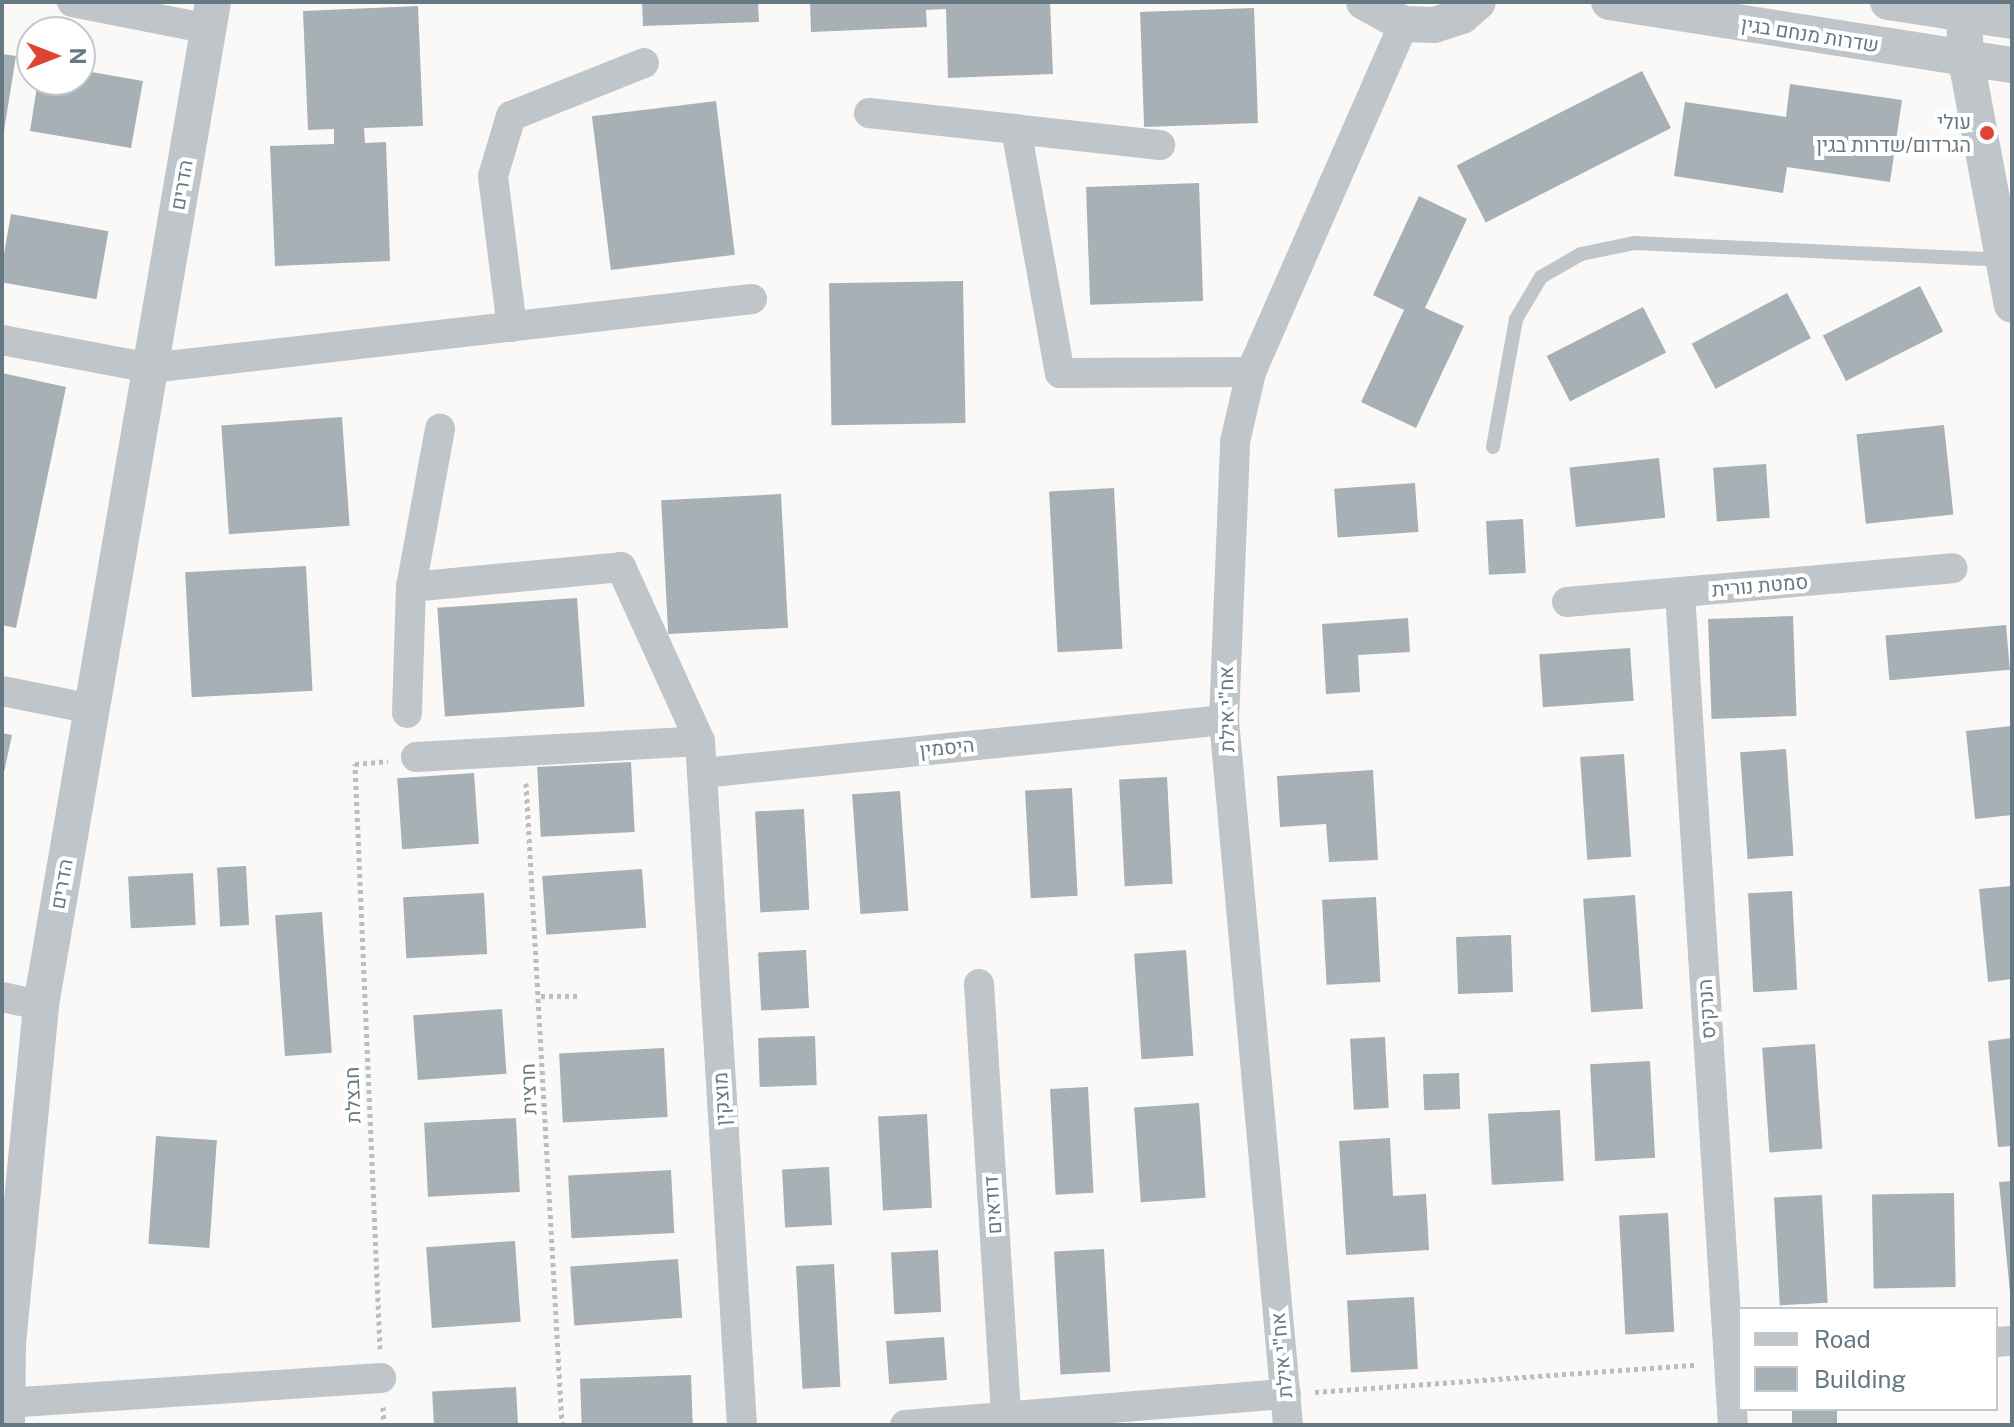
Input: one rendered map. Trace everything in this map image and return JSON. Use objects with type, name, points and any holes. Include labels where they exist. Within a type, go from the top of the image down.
[{"type":"street","points":[[72,2],[211,15]]},
{"type":"street","points":[[1364,2],[1404,24],[1434,25],[1462,16],[1478,2]]},
{"type":"street","name":"שדרות מנחם בגין","points":[[1609,2],[2012,65]]},
{"type":"street","points":[[1888,2],[1964,17],[2012,21]]},
{"type":"street","name":"הדרים","points":[[211,15],[41,1005],[5,1343],[6,1414],[381,1378]]},
{"type":"street","points":[[1964,17],[1966,60],[2012,305]]},
{"type":"street","name":"אח\"י אילת","points":[[1288,1425],[1224,720],[1235,442],[1251,372],[1404,24]]},
{"type":"street","points":[[512,327],[493,176],[511,116],[644,63]]},
{"type":"street","points":[[869,113],[1160,145]]},
{"type":"street","points":[[1016,129],[1060,373],[1251,372]]},
{"type":"street","points":[[2,340],[150,368],[752,299]]},
{"type":"street","points":[[407,713],[411,587],[440,429]]},
{"type":"street","points":[[411,587],[621,567],[700,741],[703,773]]},
{"type":"street","name":"סמטת נורית","points":[[1567,602],[1953,568]]},
{"type":"street","name":"הנרקיס","points":[[1680,593],[1735,1362],[1733,1425]]},
{"type":"street","points":[[2,691],[92,709]]},
{"type":"street","name":"היסמין","points":[[703,773],[1224,720]]},
{"type":"street","points":[[416,757],[700,741]]},
{"type":"street","name":"מוצקין","points":[[703,773],[742,1425]]},
{"type":"street","name":"דודאים","points":[[979,984],[1007,1421]]},
{"type":"street","points":[[2,997],[41,1005]]},
{"type":"street","points":[[905,1425],[1007,1421],[1286,1394]]},
{"type":"lane","points":[[1493,447],[1516,319],[1541,277],[1581,254],[1634,243],[2005,260]]},
{"type":"path","name":"חרצית","points":[[524,752],[541,996],[562,1425]]},
{"type":"path","name":"חבצלת","points":[[355,764],[384,1425]]},
{"type":"path","points":[[541,996],[577,996]]},
{"type":"path","points":[[1286,1394],[1735,1362]]},
{"type":"building","points":[[642,2],[758,2],[759,22],[643,26]]},
{"type":"building","points":[[810,2],[1050,2],[1053,74],[948,78],[946,9],[926,10],[927,27],[811,32]]},
{"type":"building","points":[[418,6],[423,126],[364,128],[365,143],[386,142],[390,261],[275,266],[270,146],[334,144],[334,129],[308,130],[303,11]]},
{"type":"building","points":[[1254,8],[1258,123],[1144,127],[1140,12]]},
{"type":"building","points":[[2,54],[16,56],[2,131]]},
{"type":"building","points":[[1642,71],[1671,128],[1486,222],[1457,165]]},
{"type":"building","points":[[96,73],[143,81],[131,148],[30,131],[35,96],[96,96]]},
{"type":"building","points":[[1790,84],[1902,100],[1890,182],[1787,167],[1783,193],[1674,176],[1685,102],[1786,117]]},
{"type":"building","points":[[716,101],[735,255],[611,270],[592,116]]},
{"type":"building","points":[[1199,183],[1203,301],[1090,305],[1086,187]]},
{"type":"building","points":[[1419,196],[1467,219],[1425,308],[1464,326],[1416,428],[1361,402],[1404,310],[1373,295]]},
{"type":"building","points":[[11,214],[108,231],[97,299],[2,282]]},
{"type":"building","points":[[963,281],[965,423],[831,425],[829,283]]},
{"type":"building","points":[[1920,286],[1943,331],[1846,381],[1823,335]]},
{"type":"building","points":[[1787,293],[1811,338],[1716,389],[1692,344]]},
{"type":"building","points":[[1643,307],[1666,352],[1570,401],[1547,356]]},
{"type":"building","points":[[2,373],[66,387],[16,628],[2,625]]},
{"type":"building","points":[[342,417],[350,526],[229,534],[221,425]]},
{"type":"building","points":[[1944,425],[1953,515],[1866,524],[1856,434]]},
{"type":"building","points":[[1659,458],[1665,518],[1576,527],[1569,467]]},
{"type":"building","points":[[1766,464],[1770,518],[1717,522],[1713,468]]},
{"type":"building","points":[[1415,483],[1418,532],[1338,538],[1334,489]]},
{"type":"building","points":[[1114,488],[1122,649],[1058,652],[1049,491]]},
{"type":"building","points":[[781,494],[788,628],[668,634],[661,500]]},
{"type":"building","points":[[1523,519],[1526,573],[1489,575],[1486,521]]},
{"type":"building","points":[[306,566],[313,691],[192,697],[185,572]]},
{"type":"building","points":[[577,598],[585,707],[445,717],[437,608]]},
{"type":"building","points":[[1793,616],[1796,716],[1712,719],[1708,619]]},
{"type":"building","points":[[1408,618],[1410,652],[1358,655],[1360,692],[1326,694],[1322,624]]},
{"type":"building","points":[[2006,625],[2010,670],[1889,680],[1885,636]]},
{"type":"building","points":[[1630,648],[1634,701],[1543,707],[1539,654]]},
{"type":"building","points":[[2012,726],[2012,815],[1975,819],[1966,731]]},
{"type":"building","points":[[2,733],[12,735],[3,777],[2,777]]},
{"type":"building","points":[[1786,749],[1793,856],[1748,859],[1740,752]]},
{"type":"building","points":[[1624,754],[1631,857],[1587,860],[1580,757]]},
{"type":"building","points":[[631,762],[635,832],[541,837],[537,767]]},
{"type":"building","points":[[1373,770],[1378,860],[1329,862],[1326,824],[1280,827],[1277,776]]},
{"type":"building","points":[[474,773],[479,844],[402,849],[397,778]]},
{"type":"building","points":[[1167,777],[1173,884],[1125,886],[1119,780]]},
{"type":"building","points":[[1072,788],[1078,896],[1031,898],[1025,790]]},
{"type":"building","points":[[900,791],[908,911],[860,914],[852,794]]},
{"type":"building","points":[[804,809],[809,910],[760,912],[755,812]]},
{"type":"building","points":[[246,866],[249,925],[220,926],[217,868]]},
{"type":"building","points":[[642,869],[646,928],[546,935],[542,876]]},
{"type":"building","points":[[193,873],[196,925],[131,928],[128,876]]},
{"type":"building","points":[[2012,886],[2012,979],[1988,982],[1979,889]]},
{"type":"building","points":[[1792,891],[1797,990],[1753,992],[1748,893]]},
{"type":"building","points":[[484,893],[487,954],[406,958],[403,897]]},
{"type":"building","points":[[1635,895],[1643,1009],[1591,1012],[1583,899]]},
{"type":"building","points":[[1376,897],[1380,982],[1327,985],[1322,900]]},
{"type":"building","points":[[322,912],[332,1053],[285,1056],[275,915]]},
{"type":"building","points":[[1511,935],[1513,992],[1458,994],[1456,937]]},
{"type":"building","points":[[806,950],[809,1008],[761,1010],[758,953]]},
{"type":"building","points":[[1186,950],[1193,1056],[1142,1059],[1134,954]]},
{"type":"building","points":[[502,1009],[507,1074],[418,1080],[413,1015]]},
{"type":"building","points":[[815,1036],[817,1085],[760,1087],[758,1038]]},
{"type":"building","points":[[1385,1037],[1389,1108],[1354,1110],[1350,1039]]},
{"type":"building","points":[[2012,1038],[2012,1146],[1998,1147],[1988,1041]]},
{"type":"building","points":[[1815,1044],[1822,1149],[1769,1152],[1762,1048]]},
{"type":"building","points":[[664,1048],[668,1117],[563,1122],[559,1053]]},
{"type":"building","points":[[1650,1061],[1655,1158],[1595,1161],[1590,1064]]},
{"type":"building","points":[[1459,1073],[1460,1109],[1424,1110],[1423,1074]]},
{"type":"building","points":[[1088,1087],[1094,1193],[1056,1195],[1050,1089]]},
{"type":"building","points":[[1199,1103],[1206,1198],[1141,1202],[1134,1108]]},
{"type":"building","points":[[1560,1110],[1564,1181],[1492,1185],[1488,1114]]},
{"type":"building","points":[[927,1114],[932,1208],[883,1210],[878,1117]]},
{"type":"building","points":[[516,1118],[520,1192],[428,1197],[424,1123]]},
{"type":"building","points":[[156,1136],[217,1140],[209,1248],[148,1244]]},
{"type":"building","points":[[1390,1138],[1393,1196],[1426,1194],[1429,1250],[1346,1255],[1339,1141]]},
{"type":"building","points":[[829,1167],[832,1225],[785,1227],[782,1169]]},
{"type":"building","points":[[671,1170],[674,1233],[571,1238],[568,1175]]},
{"type":"building","points":[[2012,1181],[2012,1292],[2010,1292],[1999,1182]]},
{"type":"building","points":[[1954,1193],[1956,1287],[1874,1288],[1872,1194]]},
{"type":"building","points":[[1822,1195],[1828,1303],[1780,1305],[1774,1198]]},
{"type":"building","points":[[1668,1213],[1674,1332],[1625,1334],[1619,1216]]},
{"type":"building","points":[[515,1241],[521,1322],[432,1328],[426,1247]]},
{"type":"building","points":[[1104,1249],[1110,1372],[1061,1374],[1054,1252]]},
{"type":"building","points":[[938,1250],[941,1312],[894,1314],[891,1252]]},
{"type":"building","points":[[678,1259],[682,1318],[574,1325],[570,1267]]},
{"type":"building","points":[[834,1264],[840,1387],[802,1389],[796,1266]]},
{"type":"building","points":[[1414,1297],[1418,1369],[1351,1372],[1347,1301]]},
{"type":"building","points":[[944,1337],[947,1380],[889,1384],[886,1341]]},
{"type":"building","points":[[691,1375],[693,1425],[582,1425],[580,1379]]},
{"type":"building","points":[[516,1387],[518,1425],[434,1425],[432,1391]]},
{"type":"building","points":[[1792,1411],[1837,1411],[1837,1425],[1792,1425]]},
{"type":"place","name":"עולי הגרדום/שדרות בגין","points":[[1987,133]]}]
